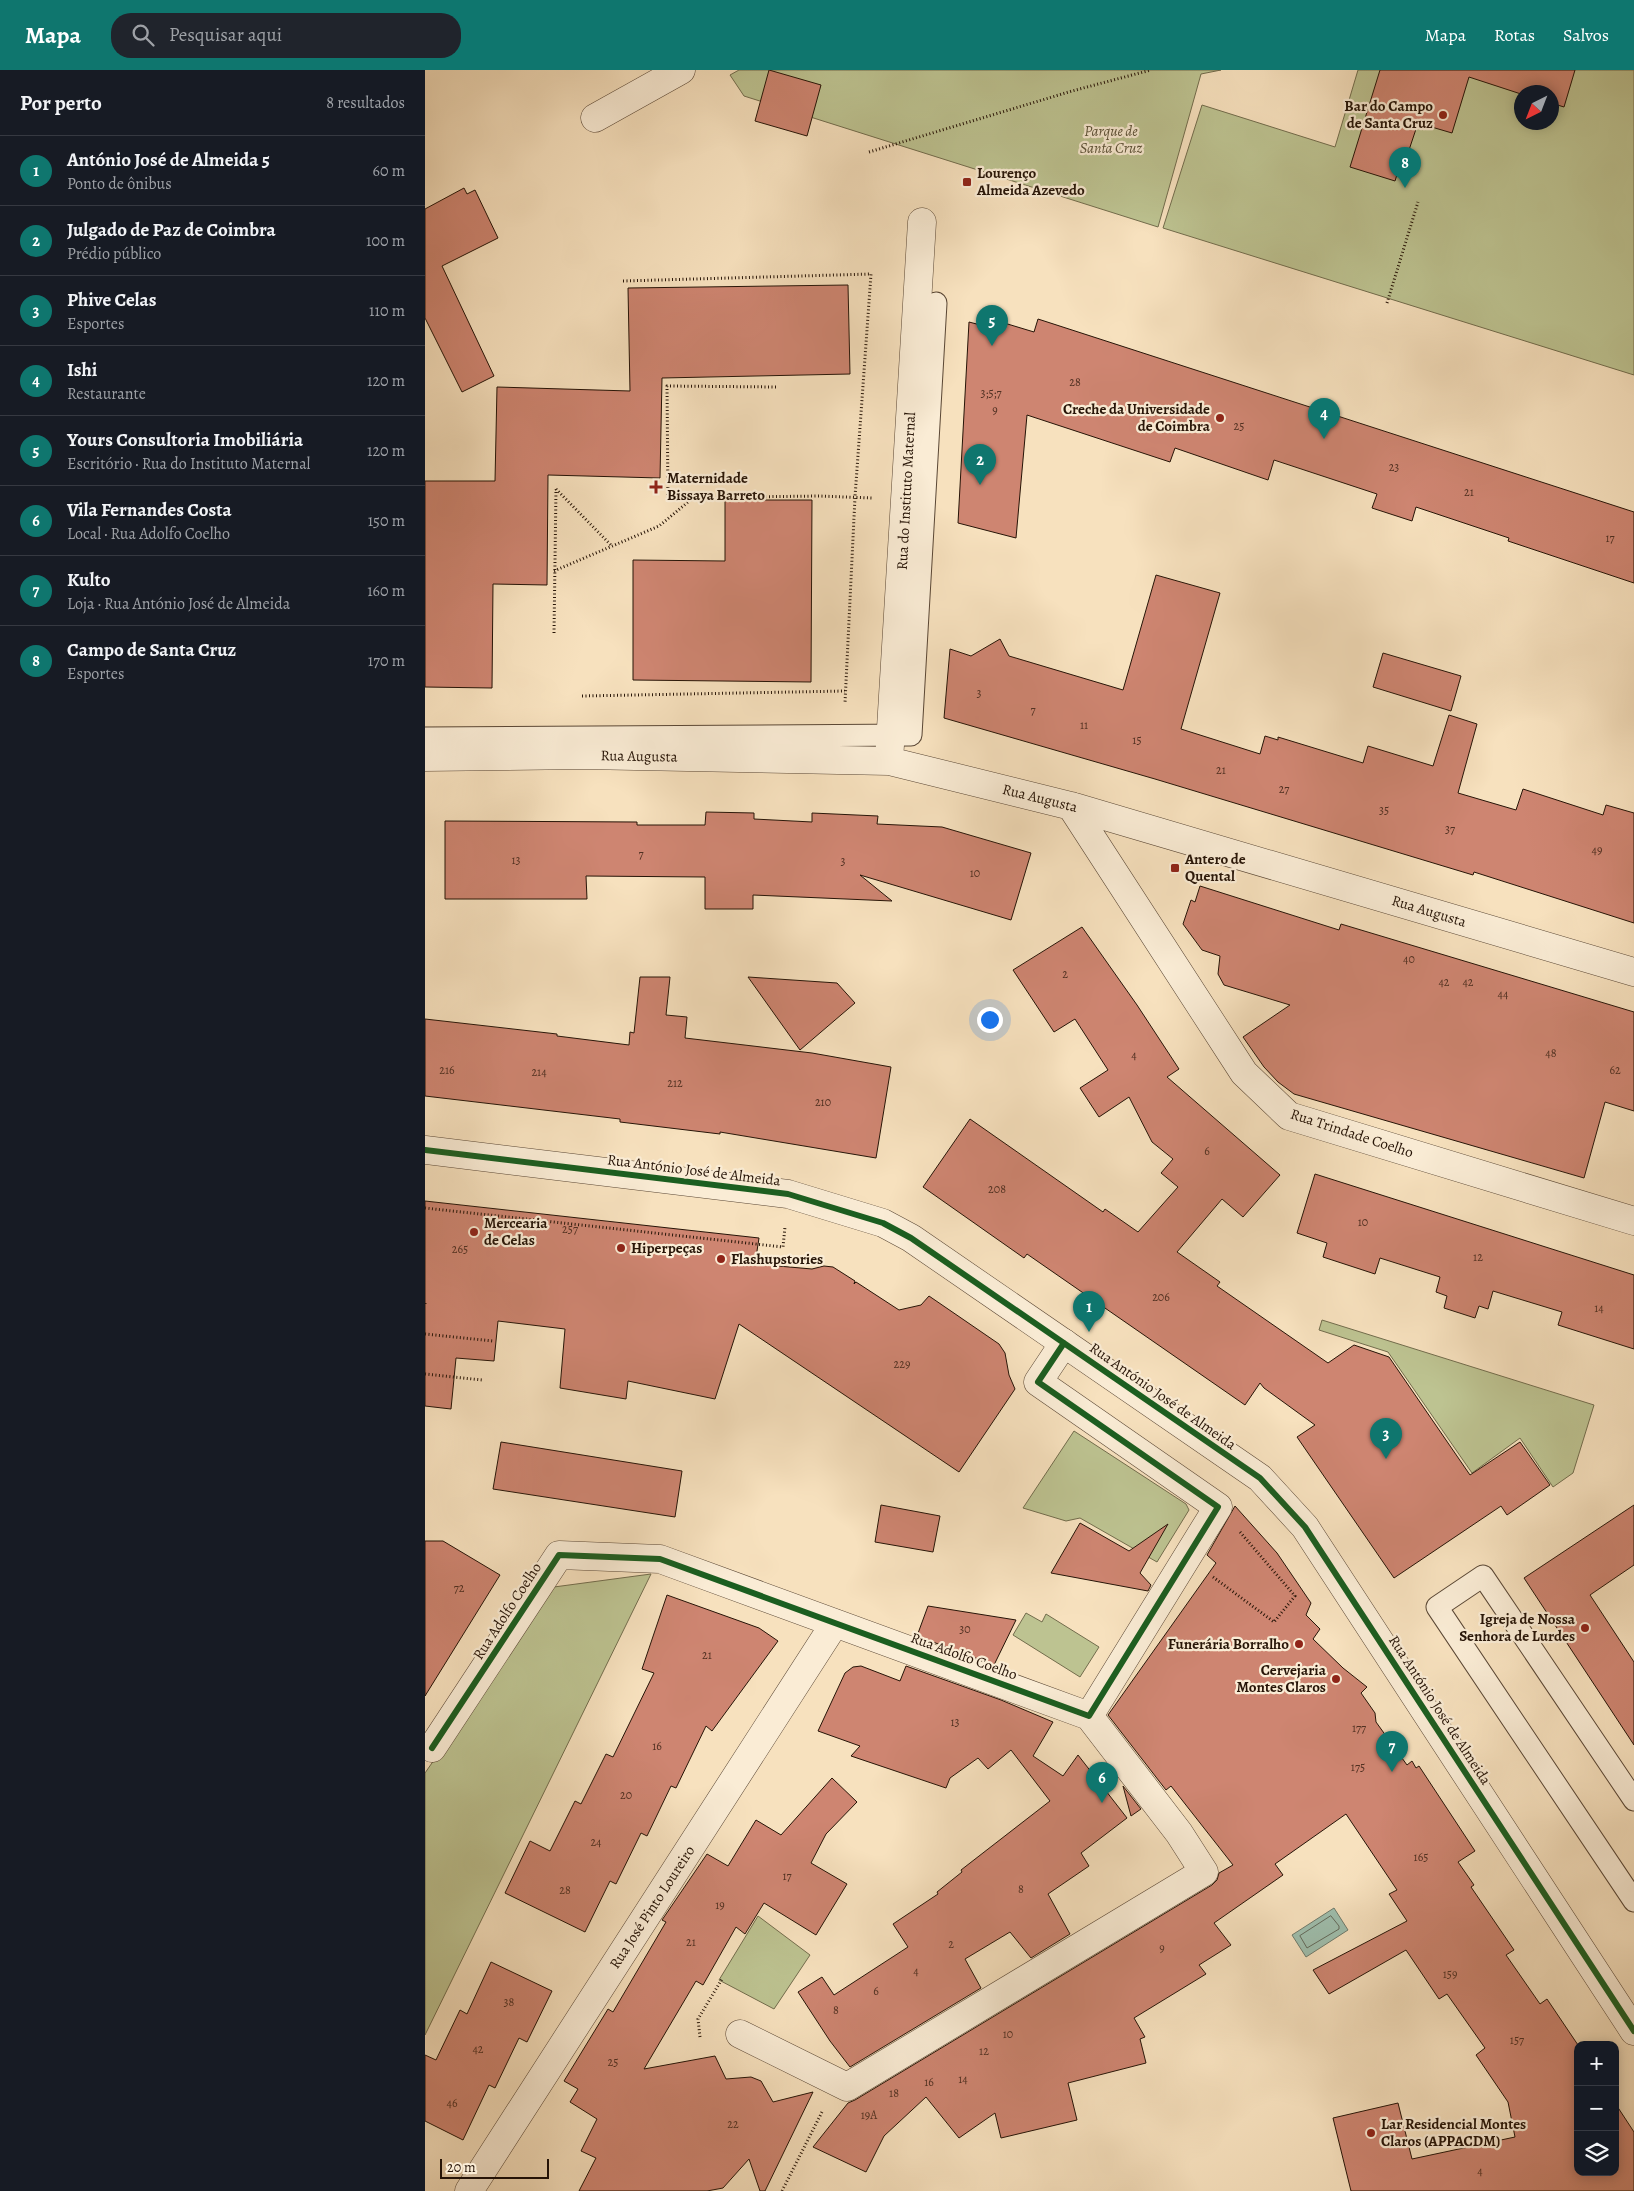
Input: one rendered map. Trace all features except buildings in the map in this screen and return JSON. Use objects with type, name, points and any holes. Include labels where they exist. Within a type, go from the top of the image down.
[{"type":"street","points":[[595,118],[681,70]]},
{"type":"street","name":"Rua do Instituto Maternal","points":[[890,748],[923,222]]},
{"type":"street","name":"Rua Augusta","points":[[425,757],[890,748],[1071,806],[1634,972]]},
{"type":"street","name":"Rua Trindade Coelho","points":[[1071,806],[1244,1073],[1289,1116],[1634,1221]]},
{"type":"street","name":"Rua António José de Almeida","points":[[425,1150],[788,1194],[892,1227],[911,1238],[1260,1478],[1305,1527],[1627,2003],[1634,2031]]},
{"type":"street","points":[[740,2034],[847,2087],[1204,1872],[1179,1833],[1089,1716],[1218,1508],[1038,1382],[1064,1343]]},
{"type":"street","name":"Rua Adolfo Coelho","points":[[432,1748],[559,1555],[660,1559],[1089,1716]]},
{"type":"street","name":"Rua José Pinto Loureiro","points":[[469,2191],[835,1623]]},
{"type":"lane","points":[[425,738],[890,748],[911,735],[935,303]]},
{"type":"lane","points":[[1634,1800],[1483,1576],[1437,1607],[1634,1901]]},
{"type":"path","points":[[869,152],[1072,91],[1151,70]]},
{"type":"path","points":[[1387,303],[1418,202]]},
{"type":"path","points":[[623,281],[871,274],[855,497],[845,703]]},
{"type":"path","points":[[776,387],[667,386],[667,498],[843,496]]},
{"type":"path","points":[[554,633],[556,489],[611,545]]},
{"type":"path","points":[[554,571],[659,526],[693,497]]},
{"type":"path","points":[[582,696],[845,691]]},
{"type":"path","points":[[425,1208],[758,1244]]},
{"type":"path","points":[[425,1334],[493,1341]]},
{"type":"path","points":[[425,1374],[482,1380]]},
{"type":"path","points":[[1211,1576],[1274,1622],[1295,1596],[1236,1529]]},
{"type":"path","points":[[700,2037],[698,2019],[722,1979]]},
{"type":"path","points":[[783,2191],[836,2082]]},
{"type":"green space","name":"Parque de Santa Cruz","points":[[739,70],[1221,70],[1201,74],[1158,227],[744,96],[730,75]]},
{"type":"green space","points":[[1358,70],[1634,70],[1634,375],[1163,228],[1202,105],[1335,147]]},
{"type":"green space","points":[[1322,1320],[1594,1405],[1573,1473],[1553,1487],[1520,1438],[1472,1473],[1388,1352],[1319,1330]]},
{"type":"green space","points":[[1074,1431],[1186,1504],[1189,1510],[1157,1562],[1080,1518],[1066,1521],[1023,1508]]},
{"type":"green space","points":[[651,1574],[425,2035],[425,1773],[554,1587]]},
{"type":"green space","points":[[1026,1613],[1042,1622],[1046,1614],[1099,1647],[1080,1677],[1013,1635]]},
{"type":"green space","points":[[758,1916],[810,1955],[774,2009],[719,1980]]},
{"type":"water","points":[[1334,1908],[1348,1930],[1306,1957],[1292,1935]]},
{"type":"cycle path","points":[[425,1150],[788,1194],[883,1223],[911,1238],[1260,1478],[1305,1527],[1634,2031]]},
{"type":"cycle path","points":[[432,1748],[559,1555],[660,1559],[1089,1716],[1218,1507],[1038,1382],[1064,1343]]},
{"type":"place","name":"Bar do Campo de Santa Cruz","points":[[1443,115]]},
{"type":"place","name":"Lourenço Almeida Azevedo","points":[[967,182]]},
{"type":"place","name":"Campo de Santa Cruz","points":[[1405,188]]},
{"type":"place","name":"Yours Consultoria Imobiliária","points":[[992,346]]},
{"type":"place","name":"Creche da Universidade de Coimbra","points":[[1220,418]]},
{"type":"place","name":"Ishi","points":[[1324,439]]},
{"type":"place","name":"Julgado de Paz de Coimbra","points":[[980,485]]},
{"type":"place","name":"Maternidade Bissaya Barreto","points":[[656,487]]},
{"type":"place","name":"Antero de Quental","points":[[1175,868]]},
{"type":"place","name":"Mercearia de Celas","points":[[474,1232]]},
{"type":"place","name":"Hiperpeças","points":[[621,1248]]},
{"type":"place","name":"Flashupstories","points":[[721,1259]]},
{"type":"place","name":"António José de Almeida 5","points":[[1089,1332]]},
{"type":"place","name":"Phive Celas","points":[[1386,1459]]},
{"type":"place","name":"Igreja de Nossa Senhora de Lurdes","points":[[1585,1628]]},
{"type":"place","name":"Funerária Borralho","points":[[1299,1644]]},
{"type":"place","name":"Cervejaria Montes Claros","points":[[1336,1679]]},
{"type":"place","name":"Kulto","points":[[1392,1772]]},
{"type":"place","name":"Vila Fernandes Costa","points":[[1102,1803]]},
{"type":"place","name":"Lar Residencial Montes Claros (APPACDM)","points":[[1371,2133]]}]
